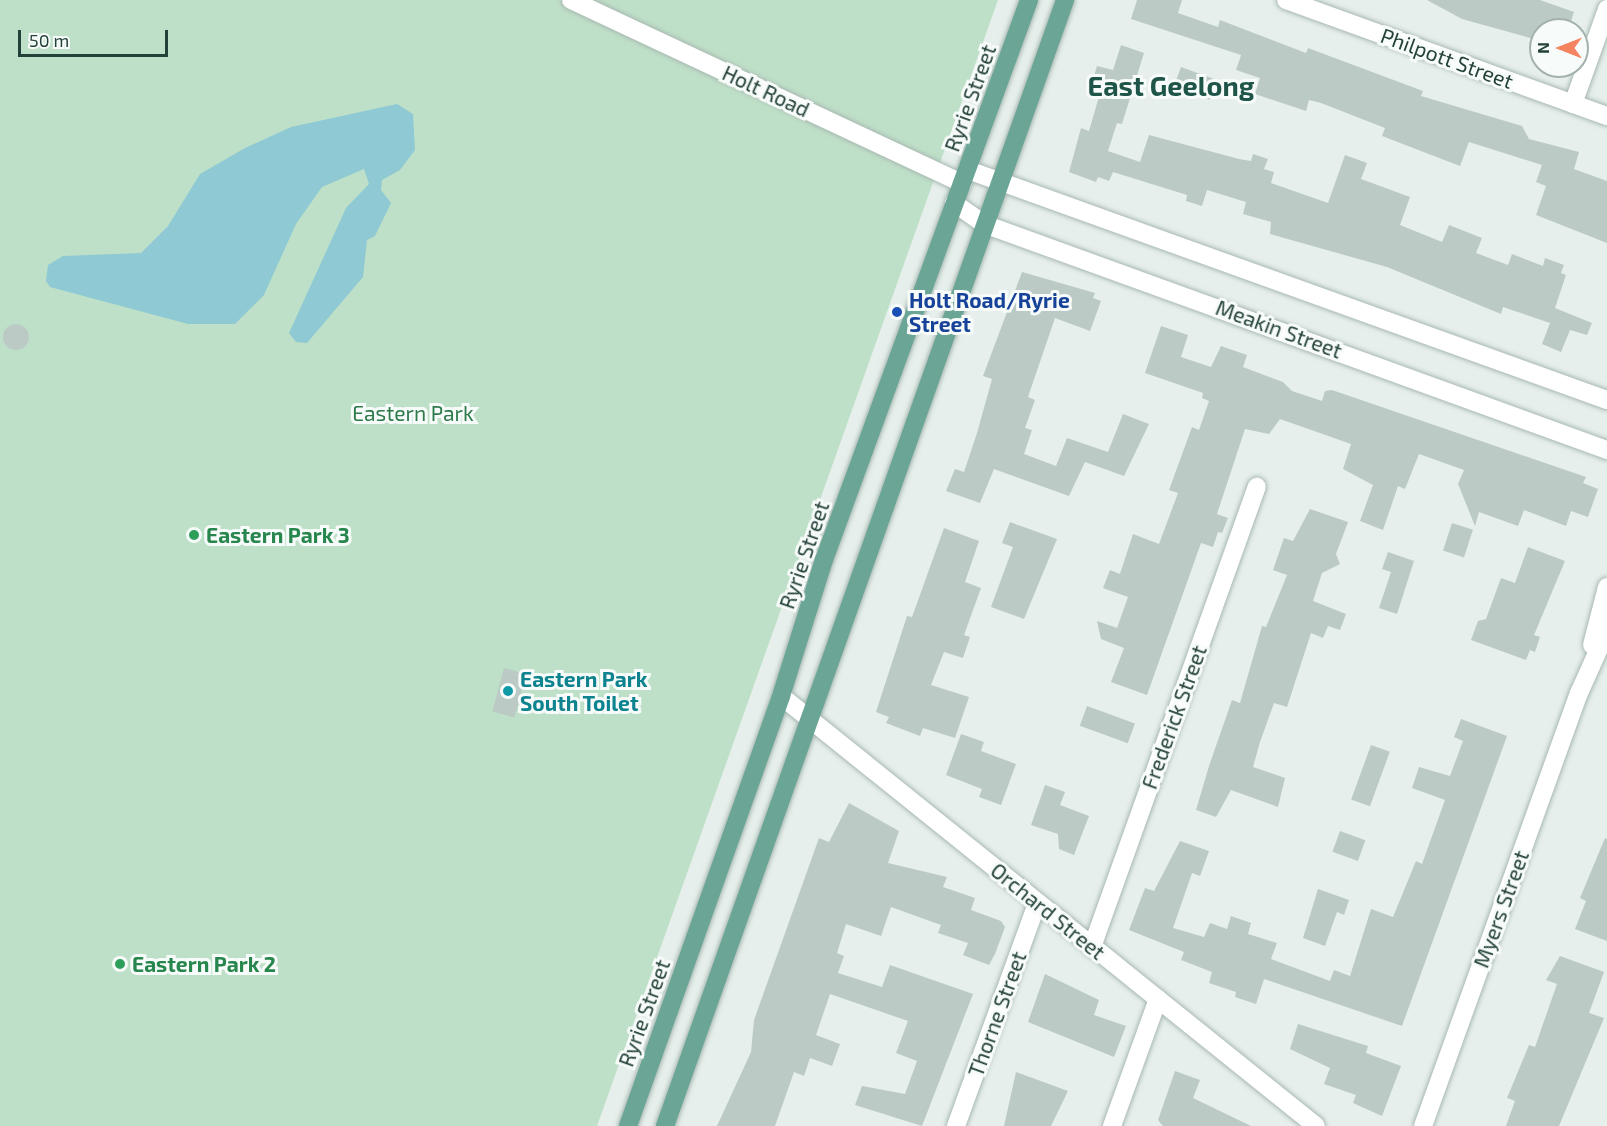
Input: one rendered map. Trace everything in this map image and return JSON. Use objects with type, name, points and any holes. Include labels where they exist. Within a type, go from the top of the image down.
[{"type":"main road","name":"Ryrie Street","points":[[628,1126],[781,696],[824,560],[1029,0]]},
{"type":"main road","points":[[664,1126],[1065,0]]},
{"type":"street","name":"Holt Road","points":[[571,0],[965,177]]},
{"type":"street","name":"Philpott Street","points":[[1286,0],[1607,116]]},
{"type":"street","points":[[1573,104],[1607,9]]},
{"type":"street","points":[[965,177],[1001,181],[1607,400]]},
{"type":"street","name":"Meakin Street","points":[[954,203],[984,224],[1607,450]]},
{"type":"street","name":"Frederick Street","points":[[1092,947],[1257,487]]},
{"type":"street","name":"Myers Street","points":[[1579,693],[1607,587]]},
{"type":"street","name":"Myers Street","points":[[1423,1126],[1579,693],[1607,631]]},
{"type":"street","name":"Orchard Street","points":[[781,696],[1316,1126]]},
{"type":"street","name":"Thorne Street","points":[[956,1126],[1037,903]]},
{"type":"street","points":[[1112,1126],[1158,999]]},
{"type":"green space","name":"Eastern Park","points":[[0,0],[998,0],[597,1126],[0,1126]]},
{"type":"water","points":[[397,104],[413,114],[415,150],[400,170],[382,180],[381,190],[391,203],[375,236],[367,240],[363,277],[307,343],[296,342],[289,333],[346,208],[369,184],[364,169],[322,187],[296,224],[264,295],[235,324],[188,324],[50,287],[46,281],[48,265],[63,256],[141,253],[168,226],[200,174],[245,148],[291,127]]},
{"type":"building","points":[[1137,0],[1182,0],[1178,13],[1218,27],[1220,20],[1306,53],[1308,48],[1423,91],[1421,96],[1522,126],[1529,139],[1579,152],[1574,169],[1607,181],[1607,243],[1536,215],[1546,186],[1536,182],[1542,165],[1469,142],[1460,166],[1382,136],[1385,128],[1321,103],[1309,100],[1306,111],[1255,94],[1260,78],[1236,70],[1241,55],[1131,19]]},
{"type":"building","points":[[1427,0],[1540,0],[1574,12],[1572,18],[1529,18],[1529,38],[1462,19]]},
{"type":"building","points":[[1121,45],[1144,53],[1122,124],[1117,123],[1108,151],[1140,162],[1149,135],[1239,159],[1251,161],[1253,154],[1268,159],[1264,169],[1274,172],[1271,183],[1328,203],[1345,155],[1367,163],[1361,179],[1410,197],[1400,225],[1442,242],[1449,225],[1482,238],[1476,253],[1508,265],[1512,254],[1543,266],[1545,258],[1564,265],[1561,273],[1566,275],[1555,308],[1592,323],[1587,335],[1570,330],[1561,352],[1542,344],[1550,323],[1503,307],[1501,314],[1387,267],[1270,234],[1271,222],[1243,214],[1246,202],[1207,190],[1202,206],[1186,201],[1187,195],[1113,172],[1109,181],[1098,177],[1096,182],[1069,172],[1081,128],[1089,131],[1102,86],[1092,83],[1097,66],[1113,70]]},
{"type":"building","points":[[1181,67],[1217,80],[1210,100],[1174,87]]},
{"type":"building","points":[[1022,272],[1095,293],[1093,298],[1101,301],[1090,331],[1055,318],[1028,397],[1035,400],[1025,428],[1032,430],[1024,454],[1056,466],[1067,438],[1108,452],[1123,414],[1149,424],[1124,476],[1085,462],[1069,496],[994,469],[980,503],[946,491],[955,469],[964,472],[992,379],[983,376]]},
{"type":"building","points":[[16,324],[25,328],[29,337],[25,346],[16,350],[7,346],[3,337],[7,328]]},
{"type":"building","points":[[1161,326],[1188,335],[1181,357],[1211,367],[1221,346],[1247,355],[1243,367],[1283,382],[1292,391],[1322,401],[1325,391],[1332,390],[1586,477],[1583,483],[1598,489],[1588,517],[1571,511],[1566,526],[1524,510],[1518,526],[1479,512],[1475,526],[1458,484],[1464,470],[1419,454],[1405,489],[1398,486],[1383,530],[1360,521],[1373,485],[1343,469],[1351,444],[1280,419],[1269,434],[1245,429],[1217,514],[1228,518],[1222,533],[1218,532],[1213,547],[1201,543],[1147,695],[1111,682],[1124,648],[1101,639],[1097,621],[1117,628],[1128,597],[1103,588],[1110,570],[1120,574],[1133,534],[1159,544],[1178,493],[1169,490],[1192,427],[1199,430],[1209,401],[1202,398],[1203,393],[1145,373]]},
{"type":"building","points":[[1310,509],[1348,522],[1336,554],[1340,564],[1322,573],[1313,601],[1346,614],[1340,630],[1328,626],[1323,638],[1311,633],[1287,707],[1274,703],[1260,742],[1253,767],[1285,778],[1278,807],[1231,790],[1216,817],[1196,810],[1209,766],[1232,700],[1240,703],[1262,626],[1266,627],[1287,575],[1273,570],[1284,538],[1293,541]]},
{"type":"building","points":[[1010,522],[1057,539],[1024,619],[991,607],[1013,547],[1002,543]]},
{"type":"building","points":[[1452,523],[1473,530],[1464,557],[1443,551]]},
{"type":"building","points":[[944,528],[979,541],[965,582],[981,588],[964,635],[970,637],[963,658],[944,652],[931,685],[969,697],[955,738],[923,728],[920,736],[886,723],[889,717],[876,712],[907,616],[912,617]]},
{"type":"building","points":[[1528,547],[1565,561],[1534,635],[1540,637],[1535,652],[1530,650],[1526,660],[1471,640],[1478,621],[1486,619],[1501,578],[1515,583]]},
{"type":"building","points":[[1388,552],[1414,561],[1397,614],[1379,608],[1391,572],[1382,569]]},
{"type":"building","name":"Eastern Park South Toilet","points":[[504,668],[526,674],[515,717],[492,711]]},
{"type":"building","points":[[1087,706],[1135,723],[1128,743],[1080,726]]},
{"type":"building","points":[[1461,719],[1507,736],[1402,1026],[1264,979],[1256,1004],[1235,997],[1236,992],[1209,983],[1212,972],[1181,960],[1184,952],[1129,930],[1145,888],[1154,891],[1180,841],[1209,851],[1200,876],[1192,873],[1173,928],[1204,937],[1210,923],[1227,929],[1231,916],[1251,923],[1248,934],[1277,943],[1271,959],[1330,981],[1334,970],[1350,976],[1371,909],[1393,917],[1416,861],[1422,864],[1445,800],[1412,788],[1419,767],[1450,776],[1463,741],[1454,737]]},
{"type":"building","points":[[961,734],[984,742],[981,751],[1016,764],[1001,805],[979,797],[982,789],[946,775]]},
{"type":"building","points":[[1371,745],[1390,752],[1370,806],[1351,800]]},
{"type":"building","points":[[1045,785],[1065,792],[1060,805],[1089,816],[1074,855],[1059,849],[1058,834],[1031,825]]},
{"type":"building","points":[[849,803],[899,831],[888,863],[947,877],[943,887],[975,898],[971,910],[1001,921],[1005,927],[995,954],[989,965],[963,955],[968,943],[938,933],[941,925],[891,907],[881,936],[846,924],[837,953],[844,956],[838,973],[882,987],[890,965],[973,994],[922,1126],[855,1105],[862,1086],[905,1094],[917,1061],[896,1053],[908,1021],[830,994],[816,1035],[840,1044],[832,1066],[810,1058],[804,1076],[794,1072],[775,1126],[717,1126],[751,1052],[754,1020],[819,838],[829,842]]},
{"type":"building","points":[[1340,831],[1365,840],[1358,861],[1332,852]]},
{"type":"building","points":[[1605,838],[1607,839],[1607,941],[1575,929],[1586,901],[1580,898]]},
{"type":"building","points":[[1318,889],[1349,900],[1344,915],[1337,912],[1325,946],[1303,938]]},
{"type":"building","points":[[1560,956],[1604,972],[1589,1013],[1604,1018],[1559,1126],[1506,1126],[1515,1101],[1507,1098],[1529,1045],[1535,1047],[1557,984],[1546,980]]},
{"type":"building","points":[[1045,974],[1099,1000],[1094,1015],[1126,1026],[1114,1057],[1028,1022]]},
{"type":"building","points":[[1298,1024],[1368,1046],[1366,1053],[1401,1066],[1382,1116],[1353,1103],[1356,1095],[1324,1084],[1330,1068],[1290,1049]]},
{"type":"building","points":[[1175,1071],[1200,1080],[1193,1098],[1251,1126],[1163,1126],[1158,1120]]},
{"type":"building","points":[[1016,1072],[1068,1091],[1051,1126],[1004,1126]]},
{"type":"place","name":"Holt Road/Ryrie Street","points":[[897,312]]},
{"type":"place","name":"Eastern Park 3","points":[[194,535]]},
{"type":"place","name":"Eastern Park South Toilet","points":[[508,691]]},
{"type":"place","name":"Eastern Park 2","points":[[120,964]]},
{"type":"district","name":"East Geelong","points":[[1171,86]]}]
